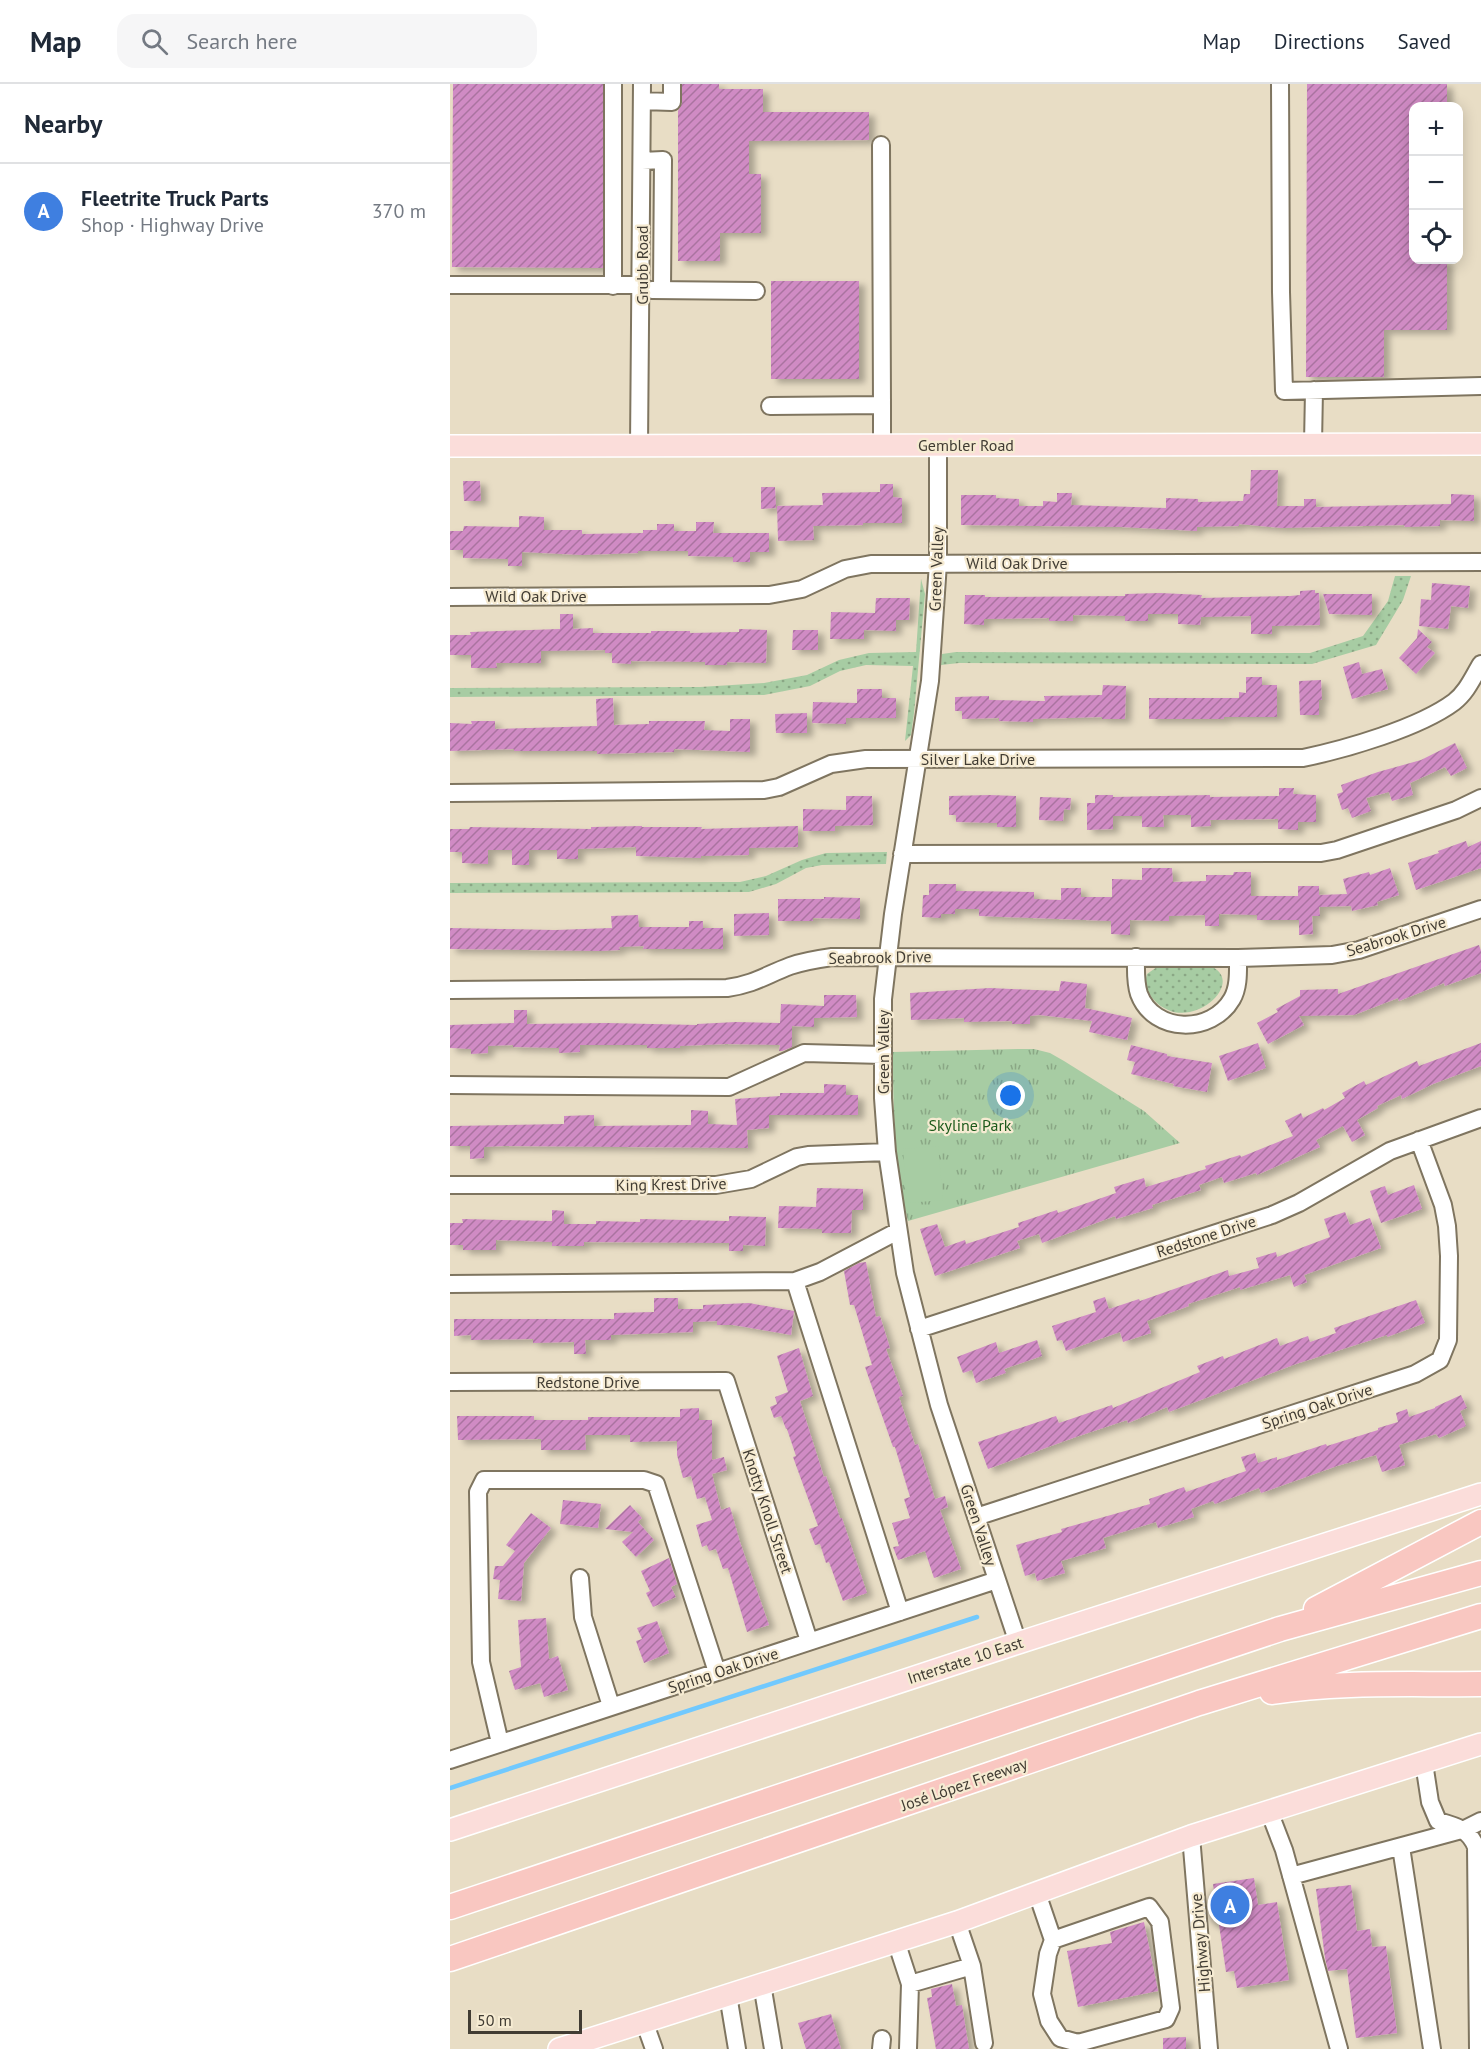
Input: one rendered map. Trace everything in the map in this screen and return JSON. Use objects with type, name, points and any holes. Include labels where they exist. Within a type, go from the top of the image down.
[{"type":"highway","points":[[1280,1629],[1481,1522]]},
{"type":"highway","points":[[450,1907],[1280,1629],[1481,1573]]},
{"type":"highway","name":"José López Freeway","points":[[450,1959],[1199,1703],[1481,1616]]},
{"type":"highway","points":[[1199,1703],[1295,1688],[1481,1684]]},
{"type":"main road","name":"Gembler Road","points":[[450,446],[1481,444]]},
{"type":"main road","name":"Interstate 10 East","points":[[450,1830],[1481,1494]]},
{"type":"main road","points":[[559,2049],[957,1922],[1191,1836],[1481,1744]]},
{"type":"street","points":[[613,84],[613,286]]},
{"type":"street","name":"Grubb Road","points":[[639,446],[642,84]]},
{"type":"street","points":[[642,102],[672,102],[672,84]]},
{"type":"street","points":[[1280,84],[1284,391],[1481,386]]},
{"type":"street","points":[[613,132],[642,133]]},
{"type":"street","points":[[880,145],[882,445]]},
{"type":"street","points":[[642,160],[663,160],[662,290]]},
{"type":"street","points":[[642,217],[663,217]]},
{"type":"street","points":[[450,285],[613,286],[662,290],[756,291]]},
{"type":"street","points":[[1313,444],[1314,390]]},
{"type":"street","points":[[770,406],[882,405]]},
{"type":"street","name":"Green Valley","points":[[938,445],[938,563],[930,681],[893,914],[883,999],[883,1098],[887,1152],[905,1273],[939,1405],[1018,1643]]},
{"type":"street","name":"Wild Oak Drive","points":[[450,597],[769,595],[802,589],[856,566],[938,563],[1481,562]]},
{"type":"street","name":"Silver Lake Drive","points":[[450,793],[764,790],[779,787],[831,764],[866,759],[1303,758],[1344,748],[1420,722],[1456,701],[1468,687],[1481,664]]},
{"type":"street","points":[[902,854],[1321,853],[1337,850],[1456,810],[1481,798]]},
{"type":"street","name":"Seabrook Drive","points":[[450,990],[728,988],[758,982],[789,966],[813,959],[832,957],[1238,958],[1332,955],[1359,950],[1481,909]]},
{"type":"street","points":[[1136,957],[1137,981],[1142,1000],[1164,1021],[1186,1025],[1214,1018],[1226,1007],[1236,989],[1238,958]]},
{"type":"street","points":[[450,1085],[729,1087],[804,1053],[883,1055]]},
{"type":"street","name":"Redstone Drive","points":[[919,1329],[1272,1215],[1299,1203],[1390,1151],[1481,1118]]},
{"type":"street","name":"Spring Oak Drive","points":[[976,1516],[1415,1374],[1440,1360],[1448,1340],[1447,1226],[1443,1205],[1419,1140]]},
{"type":"street","name":"King Krest Drive","points":[[450,1185],[716,1185],[751,1179],[797,1157],[887,1152]]},
{"type":"street","points":[[450,1284],[795,1281],[820,1272],[898,1231]]},
{"type":"street","points":[[795,1281],[900,1611]]},
{"type":"street","name":"Redstone Drive","points":[[450,1382],[726,1381]]},
{"type":"street","name":"Knotty Knoll Street","points":[[726,1381],[810,1641]]},
{"type":"street","points":[[500,1743],[481,1662],[478,1492],[484,1480],[644,1480],[656,1484],[717,1672]]},
{"type":"street","points":[[580,1578],[583,1617],[611,1706]]},
{"type":"street","name":"Spring Oak Drive","points":[[450,1760],[997,1580]]},
{"type":"street","points":[[1424,1763],[1430,1802],[1438,1821],[1465,1829],[1476,1847],[1478,2049]]},
{"type":"street","points":[[1269,1812],[1284,1850],[1339,2049]]},
{"type":"street","points":[[1291,1876],[1465,1829],[1481,1821]]},
{"type":"street","name":"Highway Drive","points":[[1191,1836],[1209,2049]]},
{"type":"street","points":[[1401,1847],[1432,2049]]},
{"type":"street","points":[[1037,1893],[1053,1940],[1048,1954],[1042,1994],[1049,2021],[1060,2038],[1078,2043],[1166,2019],[1171,2008],[1160,1922],[1149,1907],[1053,1940]]},
{"type":"street","points":[[957,1922],[972,1966],[984,2043]]},
{"type":"street","points":[[896,1941],[910,1984],[908,2049]]},
{"type":"street","points":[[910,1984],[972,1966]]},
{"type":"street","points":[[762,1984],[773,2049]]},
{"type":"street","points":[[728,1995],[738,2049]]},
{"type":"street","points":[[644,2022],[654,2049]]},
{"type":"green space","points":[[1395,576],[1411,576],[1403,600],[1376,645],[1312,664],[959,663],[941,665],[942,654],[956,652],[1310,653],[1363,636],[1388,601]]},
{"type":"green space","points":[[921,579],[925,594],[914,713],[911,735],[905,741],[913,666],[866,665],[840,671],[810,686],[764,695],[450,697],[450,688],[700,687],[764,683],[807,675],[839,660],[869,653],[916,652]]},
{"type":"green space","points":[[887,852],[886,864],[822,865],[806,868],[776,884],[749,892],[450,893],[450,883],[740,882],[766,876],[802,860],[826,853]]},
{"type":"green space","points":[[1210,966],[1220,973],[1223,983],[1219,993],[1210,1003],[1197,1010],[1183,1013],[1168,1010],[1154,1000],[1148,991],[1147,974],[1157,967]]},
{"type":"green space","name":"Skyline Park","points":[[1034,1049],[1050,1053],[1144,1111],[1180,1143],[908,1221],[897,1158],[893,1052]]},
{"type":"green space","points":[[938,1146],[943,1200],[907,1203],[903,1149]]},
{"type":"building","points":[[453,84],[603,84],[603,268],[452,267]]},
{"type":"building","points":[[682,84],[719,84],[719,89],[763,89],[763,112],[869,112],[869,140],[749,141],[749,174],[761,174],[761,233],[720,233],[720,261],[678,261],[678,111],[682,103]]},
{"type":"building","points":[[1307,84],[1447,84],[1447,102],[1409,102],[1409,264],[1447,264],[1447,330],[1384,330],[1384,377],[1306,377]]},
{"type":"building","points":[[771,281],[859,281],[859,379],[771,379]]},
{"type":"building","points":[[1251,470],[1278,470],[1277,506],[1304,506],[1304,499],[1316,499],[1316,507],[1451,504],[1451,494],[1474,495],[1474,521],[1440,520],[1440,526],[1405,527],[1404,525],[1282,528],[1239,524],[1239,526],[1197,527],[1197,531],[1121,527],[961,525],[961,495],[996,495],[996,498],[1019,499],[1019,506],[1043,506],[1043,501],[1057,502],[1057,493],[1072,493],[1071,505],[1166,508],[1166,498],[1198,499],[1198,502],[1243,501],[1244,494],[1250,494]]},
{"type":"building","points":[[463,481],[480,481],[481,501],[464,501]]},
{"type":"building","points":[[880,484],[893,484],[893,497],[902,498],[902,523],[813,526],[814,540],[778,541],[777,506],[823,505],[822,493],[880,492]]},
{"type":"building","points":[[761,487],[775,487],[776,508],[761,509]]},
{"type":"building","points":[[519,516],[544,517],[544,530],[582,530],[582,534],[643,533],[643,530],[657,530],[657,524],[674,524],[674,531],[696,531],[696,522],[714,522],[713,533],[769,533],[769,552],[750,552],[750,562],[733,562],[733,557],[688,556],[688,551],[638,551],[638,553],[582,555],[522,552],[522,566],[508,566],[508,559],[463,558],[463,550],[450,550],[450,531],[463,531],[464,526],[519,527]]},
{"type":"building","points":[[1432,583],[1470,586],[1468,608],[1451,606],[1448,629],[1419,626],[1421,599],[1431,600]]},
{"type":"building","points":[[1315,590],[1315,593],[1319,593],[1320,625],[1272,626],[1272,634],[1251,634],[1251,616],[1201,617],[1200,625],[1178,624],[1178,614],[1148,614],[1148,621],[1125,621],[1125,616],[1073,615],[1073,621],[1049,621],[1049,618],[984,619],[984,625],[964,624],[965,595],[985,595],[985,597],[1125,596],[1125,594],[1160,593],[1202,595],[1201,598],[1290,596],[1300,595],[1300,591]]},
{"type":"building","points":[[1323,594],[1372,594],[1372,615],[1329,614]]},
{"type":"building","points":[[876,598],[910,598],[909,620],[896,620],[896,631],[864,630],[864,639],[830,639],[831,612],[875,613]]},
{"type":"building","points":[[560,614],[573,614],[573,629],[593,628],[593,633],[767,630],[766,663],[727,662],[727,665],[705,665],[705,662],[631,661],[631,664],[612,663],[612,653],[605,653],[605,650],[541,651],[541,663],[496,663],[497,668],[471,668],[471,655],[450,655],[450,635],[471,635],[470,632],[560,629]]},
{"type":"building","points":[[1418,629],[1432,642],[1427,647],[1435,653],[1416,674],[1399,658],[1417,638]]},
{"type":"building","points":[[793,630],[818,630],[818,650],[792,650]]},
{"type":"building","points":[[1359,662],[1362,674],[1382,669],[1388,689],[1352,699],[1343,667]]},
{"type":"building","points":[[1246,677],[1262,677],[1262,685],[1277,685],[1277,717],[1149,719],[1149,698],[1239,698],[1239,692],[1246,693]]},
{"type":"building","points":[[1321,680],[1322,700],[1319,700],[1319,715],[1300,715],[1299,681]]},
{"type":"building","points":[[1103,685],[1126,686],[1125,719],[1102,719],[1102,717],[1033,719],[1033,722],[999,721],[999,718],[962,719],[962,711],[955,711],[955,697],[989,696],[989,700],[1045,701],[1044,696],[1102,695]]},
{"type":"building","points":[[857,689],[882,689],[882,698],[896,698],[896,718],[846,718],[846,724],[812,723],[813,702],[857,703]]},
{"type":"building","points":[[613,698],[614,725],[649,724],[649,721],[705,721],[704,730],[730,731],[730,719],[750,719],[750,752],[674,749],[674,752],[597,754],[597,751],[514,751],[514,749],[450,751],[450,723],[472,724],[471,721],[495,721],[495,729],[597,726],[596,699]]},
{"type":"building","points":[[807,713],[807,733],[776,733],[775,714]]},
{"type":"building","points":[[1455,743],[1467,768],[1451,776],[1445,767],[1410,783],[1413,795],[1392,801],[1389,792],[1366,798],[1371,811],[1352,818],[1348,808],[1342,810],[1337,794],[1343,792],[1341,785],[1421,760]]},
{"type":"building","points":[[1279,788],[1294,788],[1293,794],[1316,795],[1316,822],[1298,822],[1298,830],[1278,829],[1278,819],[1210,820],[1211,826],[1191,827],[1191,815],[1163,815],[1164,827],[1142,827],[1142,816],[1113,816],[1113,829],[1087,830],[1087,803],[1095,803],[1095,795],[1113,795],[1113,797],[1279,796]]},
{"type":"building","points":[[846,796],[872,796],[873,825],[835,826],[835,831],[803,831],[803,809],[846,810]]},
{"type":"building","points":[[949,796],[1016,796],[1016,827],[997,827],[997,823],[956,822],[956,815],[949,815]]},
{"type":"building","points":[[1040,797],[1071,798],[1070,810],[1064,809],[1063,821],[1039,820]]},
{"type":"building","points":[[798,826],[798,847],[749,848],[749,855],[701,856],[701,858],[636,856],[636,847],[578,849],[578,859],[557,859],[557,850],[529,850],[529,865],[512,865],[512,850],[488,850],[488,864],[462,863],[462,852],[450,852],[450,829],[469,829],[470,827],[591,829],[591,827],[702,827],[701,829]]},
{"type":"building","points":[[1466,841],[1468,847],[1481,841],[1481,868],[1416,890],[1408,863]]},
{"type":"building","points":[[1142,868],[1172,868],[1173,882],[1206,881],[1206,875],[1251,872],[1251,896],[1298,896],[1298,886],[1319,886],[1319,895],[1347,894],[1343,879],[1369,872],[1370,875],[1390,868],[1399,895],[1377,902],[1378,905],[1352,911],[1351,906],[1319,907],[1320,916],[1312,916],[1313,934],[1299,935],[1299,920],[1257,920],[1257,915],[1219,914],[1219,926],[1205,926],[1205,915],[1169,916],[1169,921],[1130,920],[1130,935],[1111,934],[1111,921],[979,916],[979,909],[955,909],[955,914],[941,914],[941,918],[922,917],[923,895],[929,895],[929,884],[956,884],[956,891],[1034,892],[1034,899],[1061,900],[1061,888],[1081,888],[1081,897],[1112,897],[1112,879],[1142,880]]},
{"type":"building","points":[[824,897],[860,898],[860,919],[813,918],[813,921],[778,921],[778,899],[824,899]]},
{"type":"building","points":[[769,913],[769,935],[734,936],[734,914]]},
{"type":"building","points":[[638,915],[639,927],[689,927],[689,921],[703,921],[703,928],[723,928],[723,949],[643,949],[644,946],[619,947],[620,950],[600,951],[450,949],[450,928],[555,930],[612,928],[611,916]]},
{"type":"building","points":[[1479,945],[1481,973],[1445,986],[1444,983],[1399,1001],[1398,998],[1354,1015],[1299,1016],[1304,1025],[1268,1044],[1257,1023],[1278,1012],[1276,1009],[1300,996],[1300,990],[1338,989],[1338,994]]},
{"type":"building","points":[[1061,981],[1087,984],[1085,1008],[1132,1018],[1127,1040],[1089,1032],[1092,1021],[1039,1015],[1030,1016],[1030,1024],[1012,1024],[1012,1021],[964,1022],[964,1018],[911,1020],[910,993],[990,988],[1059,991]]},
{"type":"building","points":[[824,995],[856,995],[857,1017],[814,1018],[814,1027],[792,1026],[792,1047],[782,1051],[779,1051],[780,1045],[726,1044],[680,1046],[680,1048],[647,1048],[647,1045],[580,1045],[580,1052],[559,1053],[559,1048],[513,1047],[513,1045],[488,1046],[488,1053],[471,1054],[471,1049],[450,1048],[450,1025],[514,1023],[514,1010],[527,1010],[527,1024],[780,1023],[781,1004],[824,1006]]},
{"type":"building","points":[[1258,1043],[1266,1068],[1228,1081],[1219,1056]]},
{"type":"building","points":[[1481,1043],[1481,1066],[1433,1084],[1402,1099],[1401,1095],[1377,1106],[1378,1108],[1357,1120],[1365,1135],[1352,1142],[1343,1126],[1316,1140],[1320,1147],[1257,1175],[1256,1173],[1224,1183],[1222,1177],[1199,1185],[1201,1190],[1152,1205],[1153,1208],[1116,1219],[1115,1216],[1042,1243],[1039,1234],[1017,1241],[1020,1248],[935,1276],[920,1229],[937,1224],[945,1247],[965,1240],[966,1244],[1019,1227],[1018,1223],[1057,1210],[1058,1213],[1116,1193],[1114,1187],[1144,1178],[1146,1187],[1206,1169],[1205,1166],[1240,1155],[1241,1157],[1293,1136],[1285,1121],[1301,1113],[1303,1118],[1323,1108],[1324,1110],[1345,1098],[1342,1093],[1364,1081],[1366,1085],[1417,1061],[1419,1066]]},
{"type":"building","points":[[1131,1045],[1167,1054],[1167,1056],[1212,1063],[1207,1092],[1173,1086],[1174,1084],[1131,1074],[1135,1062],[1127,1060]]},
{"type":"building","points":[[824,1084],[846,1085],[846,1095],[858,1095],[858,1115],[769,1115],[769,1128],[747,1130],[748,1148],[504,1146],[484,1147],[484,1158],[470,1159],[470,1146],[450,1146],[450,1126],[564,1124],[564,1116],[594,1115],[594,1126],[691,1125],[691,1110],[708,1111],[708,1124],[737,1125],[735,1099],[780,1096],[780,1093],[824,1093]]},
{"type":"building","points":[[1414,1185],[1422,1209],[1381,1223],[1370,1191],[1385,1186],[1388,1195]]},
{"type":"building","points":[[817,1188],[863,1189],[863,1210],[852,1210],[851,1233],[822,1233],[822,1229],[778,1228],[779,1206],[816,1207]]},
{"type":"building","points":[[552,1210],[564,1211],[564,1224],[596,1224],[596,1221],[640,1222],[640,1219],[729,1221],[729,1216],[766,1217],[765,1246],[743,1245],[743,1251],[729,1251],[729,1243],[584,1242],[584,1246],[552,1246],[552,1242],[496,1240],[496,1250],[463,1250],[463,1245],[450,1245],[450,1223],[463,1223],[462,1219],[552,1221]]},
{"type":"building","points":[[1345,1212],[1350,1225],[1370,1218],[1381,1248],[1304,1275],[1307,1282],[1294,1287],[1290,1275],[1240,1290],[1240,1287],[1188,1304],[1189,1306],[1147,1321],[1151,1333],[1123,1342],[1120,1332],[1066,1351],[1062,1340],[1057,1341],[1052,1326],[1096,1312],[1093,1301],[1105,1297],[1109,1309],[1139,1299],[1140,1301],[1228,1270],[1229,1276],[1259,1268],[1256,1258],[1276,1252],[1277,1257],[1330,1237],[1324,1219]]},
{"type":"building","points":[[866,1262],[876,1317],[880,1316],[890,1348],[886,1349],[903,1396],[899,1397],[915,1445],[918,1444],[935,1499],[945,1496],[948,1507],[940,1510],[961,1569],[934,1578],[925,1551],[898,1560],[893,1547],[899,1546],[892,1523],[910,1518],[904,1499],[910,1497],[895,1447],[893,1447],[865,1367],[872,1365],[854,1305],[850,1305],[844,1271]]},
{"type":"building","points":[[654,1298],[678,1298],[678,1309],[703,1309],[703,1305],[749,1303],[794,1311],[791,1335],[733,1325],[717,1325],[717,1321],[693,1322],[693,1332],[611,1335],[611,1340],[585,1340],[586,1354],[574,1354],[574,1342],[533,1343],[533,1339],[471,1340],[471,1335],[454,1336],[454,1319],[614,1319],[614,1313],[654,1312]]},
{"type":"building","points":[[1416,1300],[1425,1323],[1387,1337],[1387,1335],[1296,1364],[1169,1412],[1167,1407],[1128,1423],[1127,1420],[988,1469],[978,1442],[1056,1416],[1059,1423],[1112,1405],[1113,1408],[1200,1372],[1197,1366],[1223,1356],[1224,1359],[1277,1338],[1280,1346],[1308,1336],[1310,1342],[1336,1333],[1334,1328]]},
{"type":"building","points":[[1037,1340],[1042,1356],[1004,1369],[1006,1373],[976,1383],[972,1370],[963,1373],[957,1357],[996,1342],[999,1353]]},
{"type":"building","points":[[799,1348],[813,1396],[800,1401],[824,1477],[826,1476],[840,1518],[842,1518],[867,1593],[843,1601],[829,1562],[826,1563],[820,1544],[815,1545],[809,1529],[818,1526],[793,1457],[796,1456],[787,1429],[781,1416],[774,1418],[770,1407],[777,1404],[775,1397],[788,1392],[777,1356]]},
{"type":"building","points":[[1461,1395],[1467,1408],[1460,1411],[1466,1426],[1439,1438],[1436,1434],[1399,1445],[1405,1465],[1382,1472],[1376,1455],[1261,1493],[1259,1488],[1215,1504],[1213,1501],[1191,1509],[1194,1517],[1158,1528],[1156,1522],[1103,1538],[1106,1548],[1061,1561],[1065,1573],[1037,1581],[1035,1573],[1025,1576],[1016,1545],[1062,1532],[1061,1529],[1150,1504],[1149,1499],[1184,1487],[1186,1492],[1246,1471],[1241,1457],[1255,1453],[1258,1463],[1277,1457],[1277,1460],[1326,1444],[1327,1446],[1398,1422],[1396,1413],[1407,1409],[1409,1417],[1435,1408]]},
{"type":"building","points":[[699,1408],[699,1420],[712,1420],[712,1460],[724,1457],[727,1470],[712,1474],[721,1510],[730,1507],[769,1625],[747,1632],[728,1568],[723,1569],[716,1549],[709,1551],[707,1545],[702,1547],[696,1525],[712,1520],[705,1497],[697,1499],[691,1476],[683,1478],[677,1455],[677,1441],[630,1442],[630,1435],[585,1435],[586,1450],[541,1450],[541,1439],[458,1440],[457,1416],[534,1416],[534,1420],[588,1420],[588,1417],[680,1417],[680,1409]]},
{"type":"building","points":[[563,1500],[601,1504],[598,1528],[560,1524]]},
{"type":"building","points":[[630,1505],[642,1518],[638,1522],[654,1540],[636,1557],[622,1542],[633,1532],[605,1529]]},
{"type":"building","points":[[531,1513],[551,1528],[524,1563],[521,1601],[498,1599],[500,1580],[493,1579],[495,1566],[503,1566],[515,1551],[506,1545]]},
{"type":"building","points":[[669,1558],[677,1584],[671,1587],[676,1597],[653,1607],[646,1593],[650,1591],[641,1571]]},
{"type":"building","points":[[546,1618],[549,1659],[558,1656],[568,1690],[544,1697],[540,1683],[515,1690],[509,1671],[521,1667],[518,1620]]},
{"type":"building","points":[[657,1621],[669,1653],[644,1663],[636,1641],[642,1639],[637,1628]]},
{"type":"building","points":[[1254,1878],[1258,1905],[1277,1902],[1289,1980],[1237,1988],[1234,1971],[1226,1972],[1213,1884]]},
{"type":"building","points":[[1351,1885],[1357,1931],[1370,1929],[1372,1947],[1386,1946],[1397,2033],[1356,2038],[1347,1969],[1328,1971],[1316,1889]]},
{"type":"building","points":[[1144,1922],[1158,1991],[1078,2007],[1067,1951],[1112,1943],[1110,1932]]},
{"type":"building","points":[[952,1984],[956,2006],[962,2005],[969,2049],[936,2049],[927,1998],[932,1997],[931,1989]]},
{"type":"building","points":[[831,2014],[841,2049],[806,2049],[798,2023]]},
{"type":"building","points":[[1186,2037],[1186,2049],[1163,2049],[1163,2038]]},
{"type":"waterway","points":[[450,1788],[977,1617]]},
{"type":"place","name":"Fleetrite Truck Parts","points":[[1230,1905]]}]
